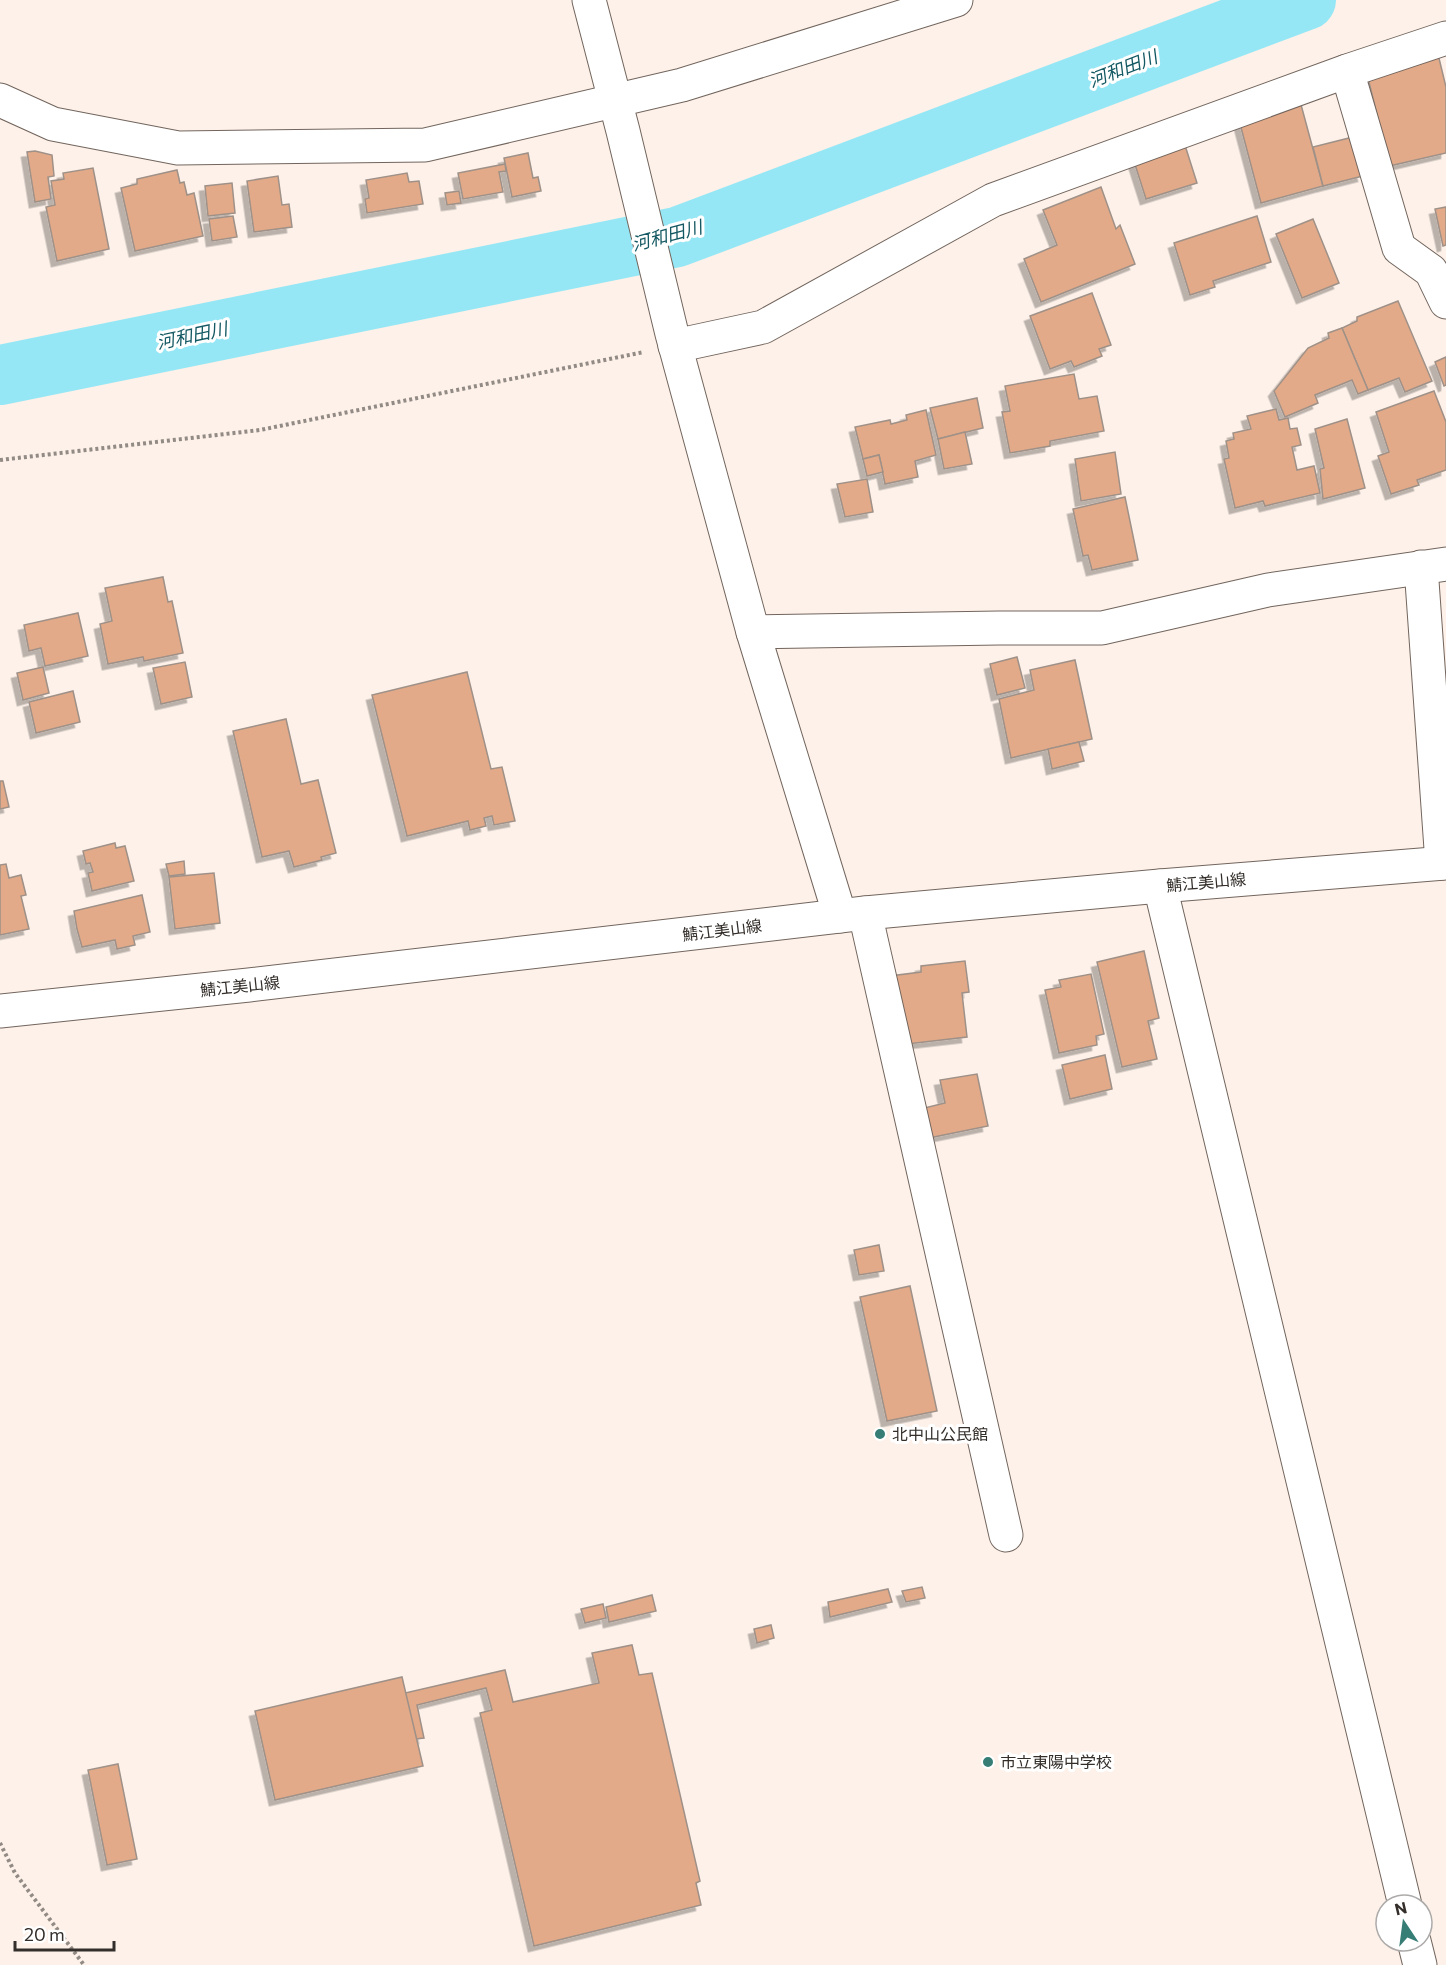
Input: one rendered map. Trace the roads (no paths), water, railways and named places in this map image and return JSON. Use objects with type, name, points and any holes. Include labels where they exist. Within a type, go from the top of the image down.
[{"type":"street","points":[[589,0],[674,340],[753,632],[853,915],[1006,1535]]},
{"type":"street","points":[[0,100],[53,124],[178,148],[425,145],[682,85],[956,0]]},
{"type":"street","points":[[674,340],[763,327],[993,200],[1347,71],[1446,38]]},
{"type":"street","points":[[1347,71],[1399,248],[1431,271],[1446,302]]},
{"type":"street","points":[[753,632],[1102,628],[1268,590],[1433,566],[1444,863]]},
{"type":"street","name":"鯖江美山線","points":[[0,1011],[249,985],[853,915],[1160,886],[1444,863]]},
{"type":"street","points":[[1160,886],[1402,1893]]},
{"type":"waterway","name":"河和田川","points":[[0,375],[677,237],[1306,0]]},
{"type":"place","name":"北中山公民館","points":[[880,1434]]},
{"type":"place","name":"市立東陽中学校","points":[[988,1762]]}]
